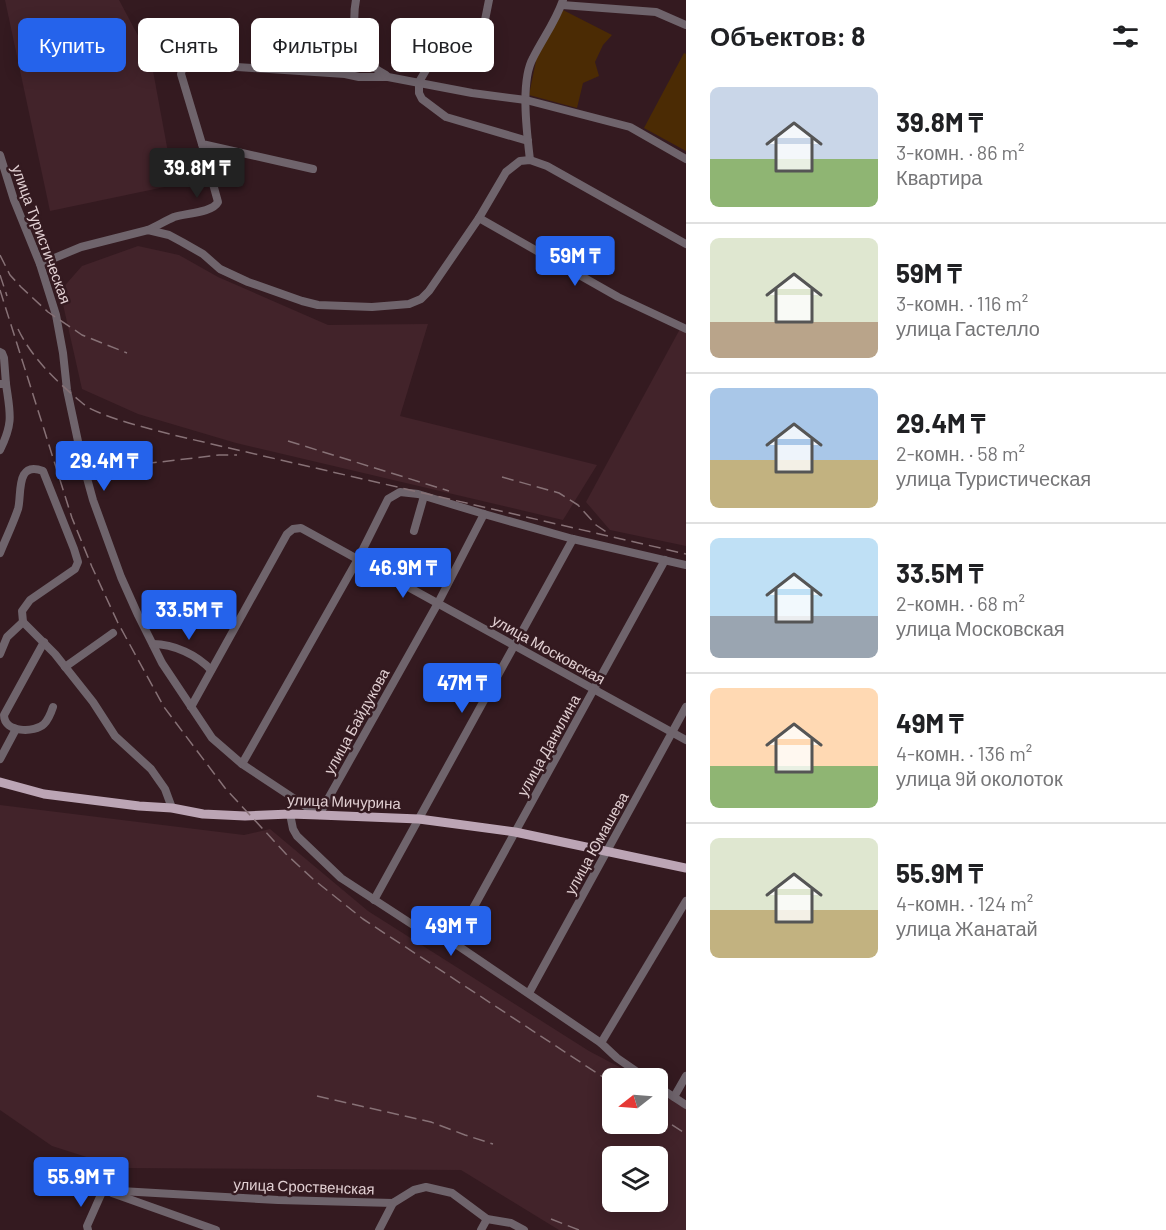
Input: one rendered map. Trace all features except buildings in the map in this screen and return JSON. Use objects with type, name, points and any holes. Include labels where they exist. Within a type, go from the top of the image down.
[{"type":"main road","name":"улица Мичурина","points":[[0,782],[44,794],[172,808],[203,814],[245,816],[319,814],[419,819],[515,832],[686,868]]},
{"type":"street","points":[[356,0],[354,15],[358,47],[368,64],[388,77]]},
{"type":"street","points":[[489,0],[482,35],[478,42],[434,62],[419,82],[419,93],[422,99],[446,117],[528,141]]},
{"type":"street","points":[[530,160],[526,100],[528,74],[531,60],[558,16],[563,2],[656,12],[686,25]]},
{"type":"street","points":[[40,264],[81,247],[148,230],[175,217],[217,206],[218,202],[181,74],[184,67],[191,64],[345,74],[359,77],[388,77],[472,93],[526,100],[630,127],[686,159]]},
{"type":"street","points":[[201,144],[313,169]]},
{"type":"street","name":"улица Туристическая","points":[[0,154],[14,200],[40,264],[56,315],[67,390],[93,500],[121,578],[138,615],[162,663],[212,738],[242,764],[319,814]]},
{"type":"street","points":[[148,230],[169,235],[203,254],[220,269],[248,282],[302,301],[318,305],[372,307],[409,304],[421,299],[429,291],[479,218],[506,172],[520,161],[530,160],[547,166],[686,244]]},
{"type":"street","points":[[479,218],[618,297],[686,329]]},
{"type":"street","points":[[0,352],[4,358],[3,384],[10,412],[8,435],[0,450]]},
{"type":"street","points":[[0,553],[19,507],[20,485],[23,476],[29,471],[37,469],[43,471],[78,562],[75,569],[30,600],[22,611],[23,622],[65,667],[93,702],[115,736],[151,769],[165,789],[172,808]]},
{"type":"street","points":[[242,764],[358,559],[388,499],[400,492],[424,496],[573,539],[686,565]]},
{"type":"street","points":[[414,531],[424,496]]},
{"type":"street","name":"улица Байдукова","points":[[319,814],[438,603],[484,514]]},
{"type":"street","name":"улица Московская","points":[[191,706],[287,534],[293,529],[301,528],[686,740]]},
{"type":"street","points":[[374,900],[573,539]]},
{"type":"street","name":"улица Данилина","points":[[454,943],[664,560]]},
{"type":"street","points":[[0,654],[7,637],[23,622]]},
{"type":"street","points":[[65,667],[112,633]]},
{"type":"street","points":[[44,642],[3,719],[6,724],[16,729],[39,728],[45,723],[53,707]]},
{"type":"street","points":[[153,644],[168,646],[198,659],[211,670]]},
{"type":"street","name":"улица Юмашева","points":[[529,993],[686,707]]},
{"type":"street","points":[[0,759],[16,729]]},
{"type":"street","points":[[290,814],[297,836],[341,878],[430,936],[454,943],[602,1043],[632,1068]]},
{"type":"street","points":[[602,1043],[686,901]]},
{"type":"street","points":[[674,1097],[686,1076]]},
{"type":"street","points":[[668,1093],[686,1106]]},
{"type":"street","name":"улица Сроственская","points":[[102,1190],[278,1200],[393,1203],[414,1190],[426,1186],[452,1193],[487,1219],[511,1223],[524,1230]]},
{"type":"street","points":[[88,1230],[87,1226],[102,1190],[216,1230]]},
{"type":"street","points":[[379,1230],[393,1203]]},
{"type":"street","points":[[481,1230],[487,1219]]},
{"type":"shaded area","points":[[5,0],[119,0],[138,36],[138,72],[153,72],[174,185],[50,211],[20,72],[126,72],[126,18],[18,18],[18,61]]},
{"type":"shaded area","points":[[563,10],[612,35],[603,45],[595,62],[599,76],[583,83],[577,108],[529,95],[537,56]]},
{"type":"shaded area","points":[[684,53],[686,54],[686,151],[644,128]]},
{"type":"shaded area","points":[[138,246],[179,255],[218,277],[328,325],[428,324],[400,416],[597,465],[563,520],[236,443],[138,414],[82,389],[60,291],[82,266]]},
{"type":"shaded area","points":[[680,329],[686,332],[686,546],[610,530],[586,502]]},
{"type":"shaded area","points":[[0,805],[244,835],[270,829],[368,911],[589,1051],[621,1068],[602,1068],[602,1134],[668,1134],[668,1094],[686,1103],[686,1230],[559,1230],[461,1170],[121,1168],[52,1146],[0,1110]]},
{"type":"railway","points":[[0,255],[10,275],[48,312],[82,335],[127,353]]},
{"type":"railway","points":[[0,275],[7,296]]},
{"type":"railway","points":[[0,290],[72,518],[92,567],[118,623],[164,707],[225,788],[286,854],[363,919],[602,1076]]},
{"type":"railway","points":[[18,329],[50,374],[83,404],[99,413],[173,435],[686,554]]},
{"type":"railway","points":[[288,441],[449,491]]},
{"type":"railway","points":[[109,468],[219,455],[237,455]]},
{"type":"railway","points":[[502,477],[559,493],[578,505],[596,525],[608,533]]},
{"type":"railway","points":[[317,1096],[431,1122],[493,1144]]},
{"type":"railway","points":[[668,1122],[686,1134]]},
{"type":"railway","points":[[551,1219],[579,1230]]}]
